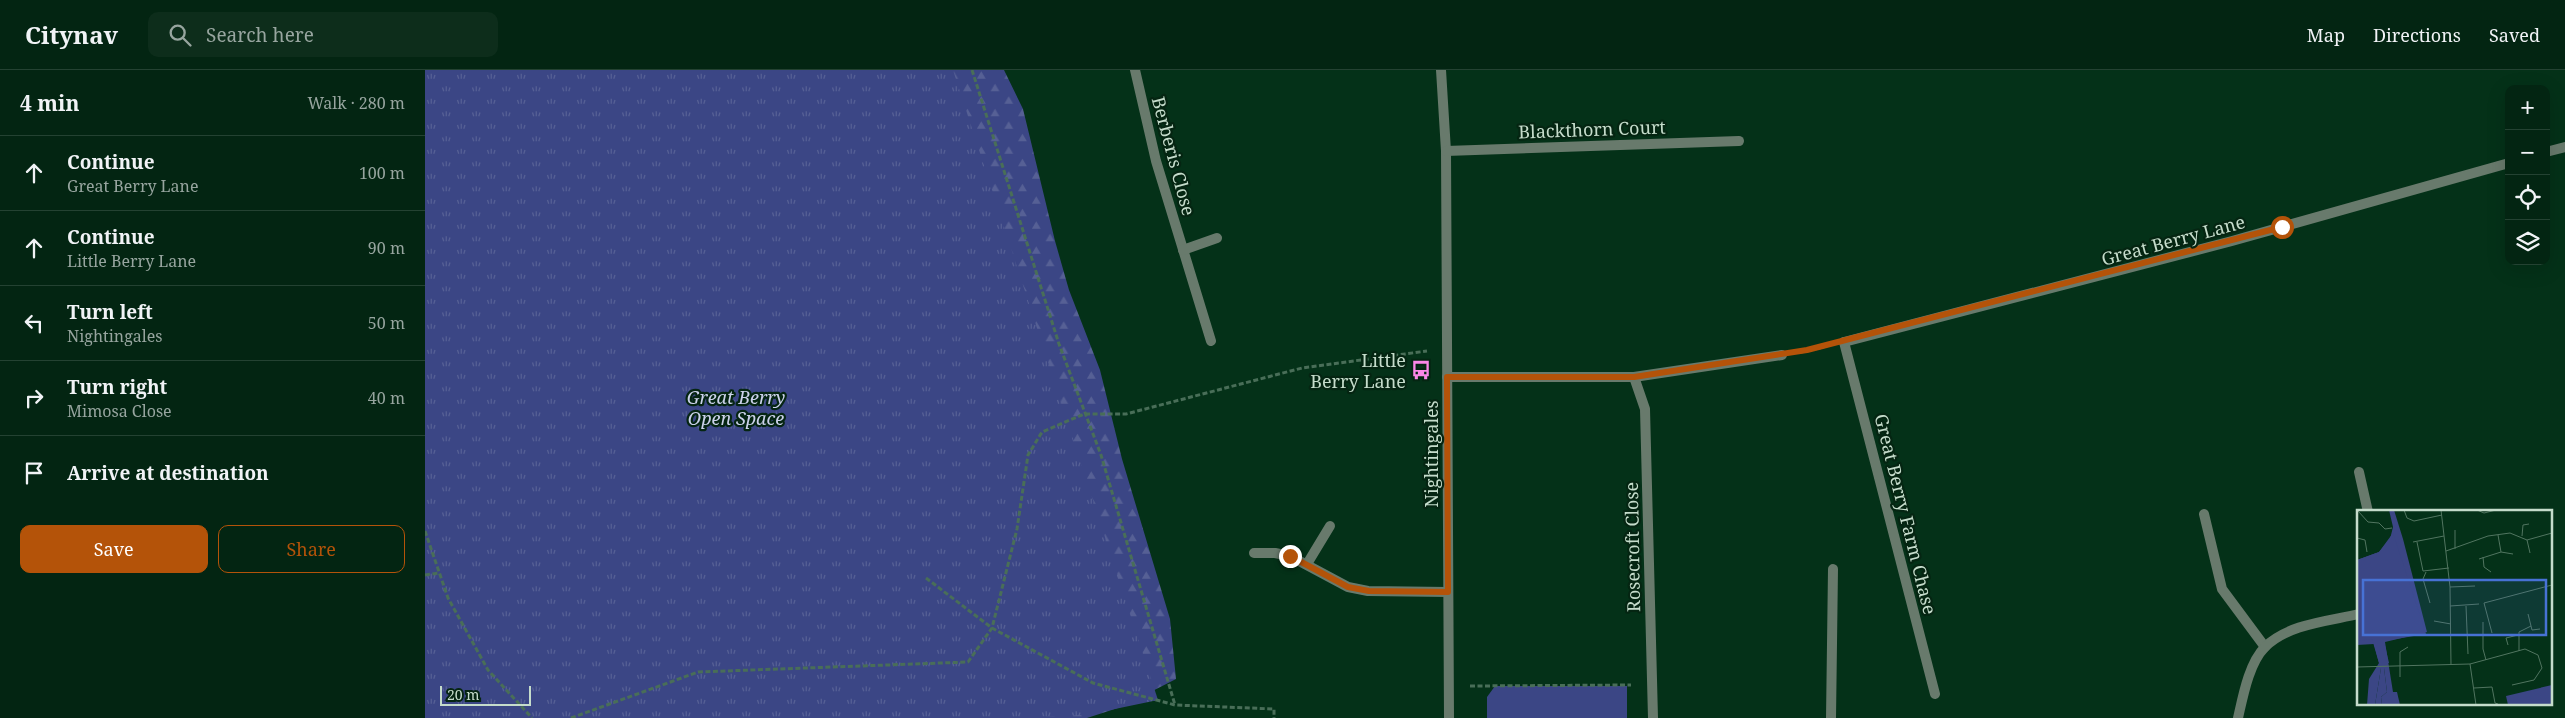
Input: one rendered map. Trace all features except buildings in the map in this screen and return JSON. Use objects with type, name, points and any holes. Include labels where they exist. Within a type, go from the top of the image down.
[{"type":"street","name":"Berberis Close","points":[[1135,70],[1156,161],[1211,341]]},
{"type":"street","name":"Nightingales","points":[[1441,70],[1446,151],[1449,718]]},
{"type":"street","name":"Blackthorn Court","points":[[1446,151],[1739,141]]},
{"type":"street","points":[[2550,151],[2565,147]]},
{"type":"street","name":"Great Berry Lane","points":[[1844,342],[2232,241],[2505,164]]},
{"type":"street","points":[[1183,250],[1217,238]]},
{"type":"street","name":"Great Berry Farm Chase","points":[[1844,342],[1935,694]]},
{"type":"street","points":[[1447,377],[1634,377],[1782,355]]},
{"type":"street","name":"Rosecroft Close","points":[[1634,377],[1645,409],[1653,718]]},
{"type":"street","points":[[2359,472],[2367,510]]},
{"type":"street","points":[[2205,514],[2223,588],[2265,647]]},
{"type":"street","points":[[1307,564],[1330,526]]},
{"type":"street","points":[[1254,552],[1290,556],[1348,587],[1369,591],[1448,592]]},
{"type":"street","points":[[1831,718],[1833,569]]},
{"type":"street","points":[[2238,718],[2247,679],[2265,647],[2288,632],[2357,615]]},
{"type":"path","points":[[972,70],[1059,344],[1101,455],[1175,705]]},
{"type":"path","points":[[1782,355],[1844,342]]},
{"type":"path","points":[[571,718],[698,672],[968,662],[992,628],[1017,529],[1028,455],[1042,432],[1084,414],[1126,414],[1302,368],[1448,348]]},
{"type":"path","points":[[425,531],[448,598],[488,670],[532,718]]},
{"type":"path","points":[[425,575],[439,573]]},
{"type":"path","points":[[927,578],[992,628],[1093,683],[1175,705],[1273,709],[1274,718]]},
{"type":"path","points":[[1464,686],[1652,684]]},
{"type":"green space","name":"Great Berry Open Space","points":[[425,70],[953,70],[1158,700],[1086,715],[998,718],[425,718]]},
{"type":"green space","points":[[902,70],[1004,70],[1023,109],[1069,290],[1100,370],[1122,459],[1170,619],[1176,679],[1121,707],[1087,718],[599,718]]},
{"type":"green space","points":[[1495,686],[1627,686],[1627,718],[1487,718],[1487,697]]},
{"type":"place","name":"Little Berry Lane","points":[[1421,370]]},
{"type":"route","points":[[1290,556],[1348,587],[1369,591],[1448,592],[1447,377],[1634,377],[1782,355],[1844,342],[2282,227]]}]
